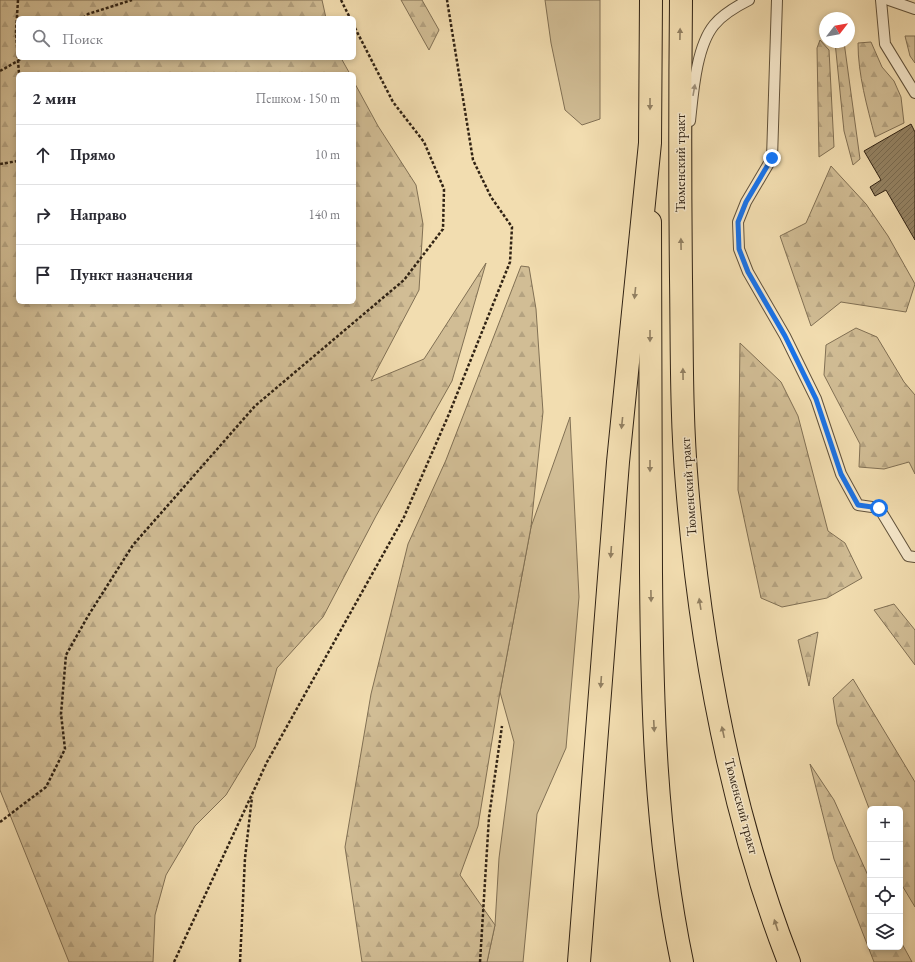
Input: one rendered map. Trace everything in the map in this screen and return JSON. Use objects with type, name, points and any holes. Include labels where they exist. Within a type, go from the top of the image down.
[{"type":"main road","points":[[651,0],[650,143],[652,694],[658,798],[671,908],[682,962]]},
{"type":"main road","name":"Тюменский тракт","points":[[681,0],[680,198],[683,413],[695,575],[716,700],[730,764],[763,885],[789,962]]},
{"type":"main road","points":[[580,962],[618,462],[650,143]]},
{"type":"lane","points":[[680,198],[692,104],[700,56],[714,25],[738,6],[749,0]]},
{"type":"lane","points":[[777,0],[772,158],[746,202],[738,222],[739,249],[748,272],[785,336],[816,399],[841,474],[858,505],[879,508],[908,556],[915,557]]},
{"type":"lane","points":[[881,0],[886,44],[915,93]]},
{"type":"lane","points":[[889,0],[915,9]]},
{"type":"path","points":[[17,16],[18,0]]},
{"type":"path","points":[[86,16],[88,14],[132,0]]},
{"type":"path","points":[[341,0],[349,16]]},
{"type":"path","points":[[174,962],[267,762],[404,517],[449,414],[510,262],[512,227],[491,197],[473,160],[447,0]]},
{"type":"path","points":[[0,822],[46,787],[65,749],[61,714],[66,655],[88,616],[133,545],[255,406],[404,280],[443,229],[444,189],[424,142],[393,102],[356,30]]},
{"type":"path","points":[[0,71],[18,61],[19,72]]},
{"type":"path","points":[[0,164],[16,161]]},
{"type":"path","points":[[480,962],[489,817],[502,726]]},
{"type":"path","points":[[240,962],[245,858],[253,794]]},
{"type":"green space","points":[[0,0],[322,0],[326,16],[16,16],[16,60],[342,60],[349,72],[16,72],[16,304],[356,304],[356,86],[378,126],[416,185],[423,224],[419,290],[371,381],[424,359],[486,263],[452,381],[376,516],[323,617],[277,668],[255,747],[226,795],[195,826],[166,875],[155,915],[153,962],[69,962],[0,790]]},
{"type":"green space","points":[[401,0],[422,0],[439,30],[429,50]]},
{"type":"green space","points":[[545,0],[600,0],[600,119],[582,125],[565,110],[551,43]]},
{"type":"green space","points":[[905,36],[915,36],[915,63],[910,56]]},
{"type":"green space","points":[[871,42],[882,67],[894,81],[901,97],[904,123],[875,137],[864,90],[858,55],[858,43]]},
{"type":"green space","points":[[819,43],[819,48],[827,48],[829,50],[834,147],[819,157],[817,48]]},
{"type":"green space","points":[[836,48],[845,48],[860,159],[853,165],[844,131]]},
{"type":"green space","points":[[831,166],[866,204],[888,236],[915,284],[906,312],[841,302],[811,326],[780,236],[806,223]]},
{"type":"green space","points":[[521,266],[529,267],[536,309],[543,412],[531,527],[500,692],[478,826],[460,875],[495,925],[487,962],[362,962],[345,847],[371,694],[408,544],[446,460]]},
{"type":"green space","points":[[856,328],[877,337],[904,382],[915,395],[915,474],[909,462],[884,469],[859,467],[860,444],[824,375],[826,345]]},
{"type":"green space","points":[[740,343],[781,382],[798,416],[828,531],[845,543],[862,578],[827,598],[782,607],[761,598],[738,490]]},
{"type":"green space","points":[[570,417],[579,597],[566,748],[537,814],[523,962],[487,962],[495,925],[499,858],[514,742],[500,692],[531,527]]},
{"type":"green space","points":[[894,604],[915,630],[915,665],[874,610]]},
{"type":"green space","points":[[818,632],[809,686],[798,640]]},
{"type":"green space","points":[[853,679],[915,782],[915,907],[903,887],[903,806],[868,806],[837,724],[833,698]]},
{"type":"green space","points":[[810,764],[834,800],[867,873],[867,944],[834,859]]},
{"type":"green space","points":[[903,946],[912,962],[874,962],[869,950],[903,950]]},
{"type":"building","points":[[911,124],[915,132],[915,240],[886,190],[875,196],[870,187],[881,180],[864,151]]},
{"type":"route","points":[[772,158],[746,202],[738,222],[739,249],[748,272],[785,336],[816,399],[841,474],[858,505],[879,508]]}]
